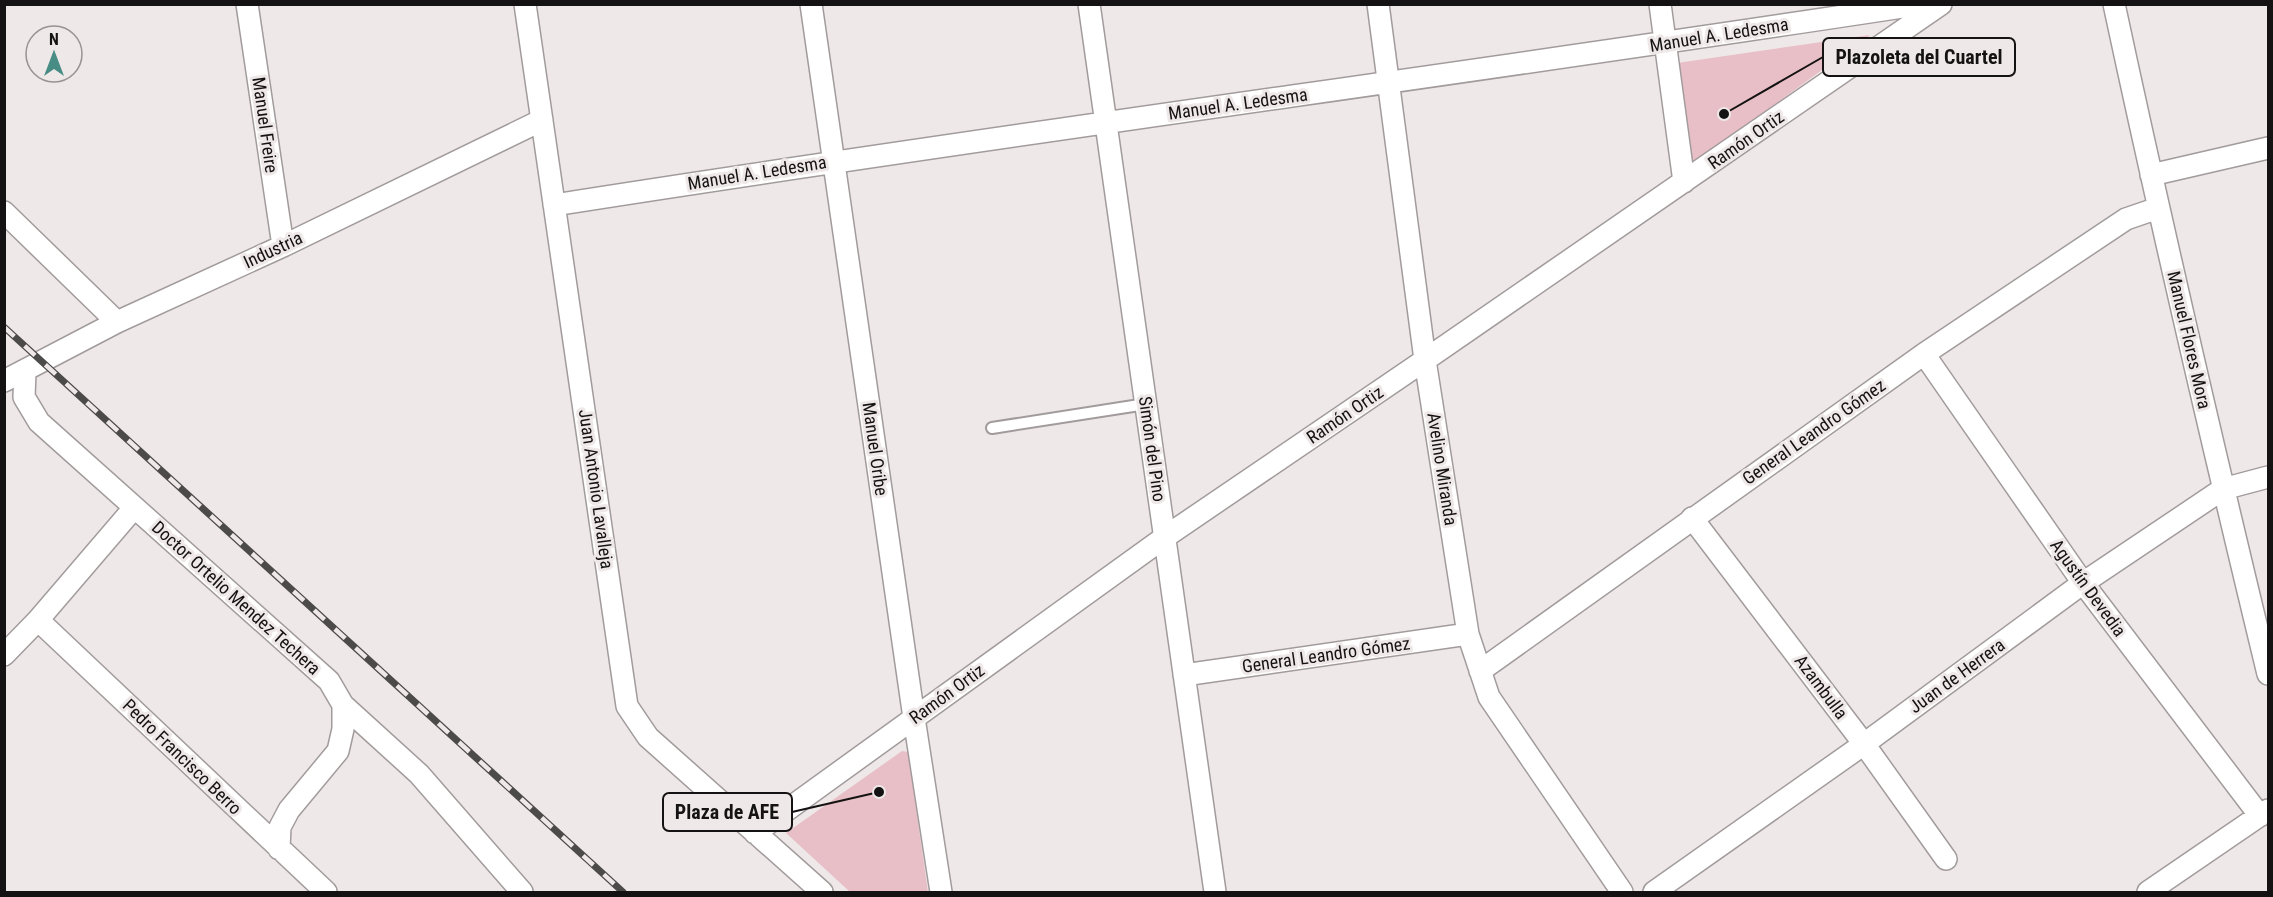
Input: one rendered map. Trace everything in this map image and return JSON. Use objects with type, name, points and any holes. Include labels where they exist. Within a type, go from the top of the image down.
[{"type":"street","name":"Manuel Freire","points":[[247,4],[283,246]]},
{"type":"street","name":"Juan Antonio Lavalleja","points":[[525,4],[627,706],[648,737],[822,892]]},
{"type":"street","name":"Manuel Oribe","points":[[811,4],[941,892]]},
{"type":"street","name":"Simón del Pino","points":[[1089,4],[1215,892]]},
{"type":"street","name":"Avelino Miranda","points":[[1377,4],[1425,360],[1468,634],[1489,697],[1622,892]]},
{"type":"street","points":[[1660,4],[1684,182]]},
{"type":"street","name":"Manuel A. Ledesma","points":[[555,204],[833,161],[1665,44],[1922,4]]},
{"type":"street","name":"Ramón Ortiz","points":[[755,833],[1165,537],[1941,4]]},
{"type":"street","name":"Manuel Flores Mora","points":[[2114,4],[2158,208],[2268,674]]},
{"type":"street","name":"Industria","points":[[4,381],[117,322],[283,246],[542,120]]},
{"type":"street","points":[[2151,175],[2268,148]]},
{"type":"street","name":"General Leandro Gómez","points":[[1480,670],[1924,354],[2126,219],[2158,208]]},
{"type":"street","points":[[4,212],[117,322]]},
{"type":"street","name":"Agustín Devedia","points":[[1924,354],[2083,583],[2264,813]]},
{"type":"street","name":"Doctor Ortelio Mendez Techera","points":[[25,372],[24,397],[39,422],[329,681],[343,705],[419,774],[522,892]]},
{"type":"street","name":"Juan de Herrera","points":[[1654,892],[1864,744],[2083,583],[2223,489],[2268,477]]},
{"type":"street","points":[[4,655],[38,620],[135,508]]},
{"type":"street","name":"Azambulla","points":[[1692,518],[1864,744],[1946,860]]},
{"type":"street","name":"Pedro Francisco Berro","points":[[38,620],[326,892]]},
{"type":"street","name":"General Leandro Gómez","points":[[1184,675],[1468,634]]},
{"type":"street","points":[[279,849],[280,827],[289,810],[338,751],[343,729],[343,705]]},
{"type":"street","points":[[2148,892],[2264,813]]},
{"type":"lane","points":[[993,428],[1146,404]]},
{"type":"shaded area","points":[[1870,35],[1693,164],[1677,63]]},
{"type":"shaded area","points":[[902,751],[908,752],[928,892],[850,892],[786,833]]},
{"type":"railway","points":[[4,327],[623,892]]},
{"type":"place","name":"Plazoleta del Cuartel","points":[[1724,114]]},
{"type":"place","name":"Plaza de AFE","points":[[879,792]]}]
